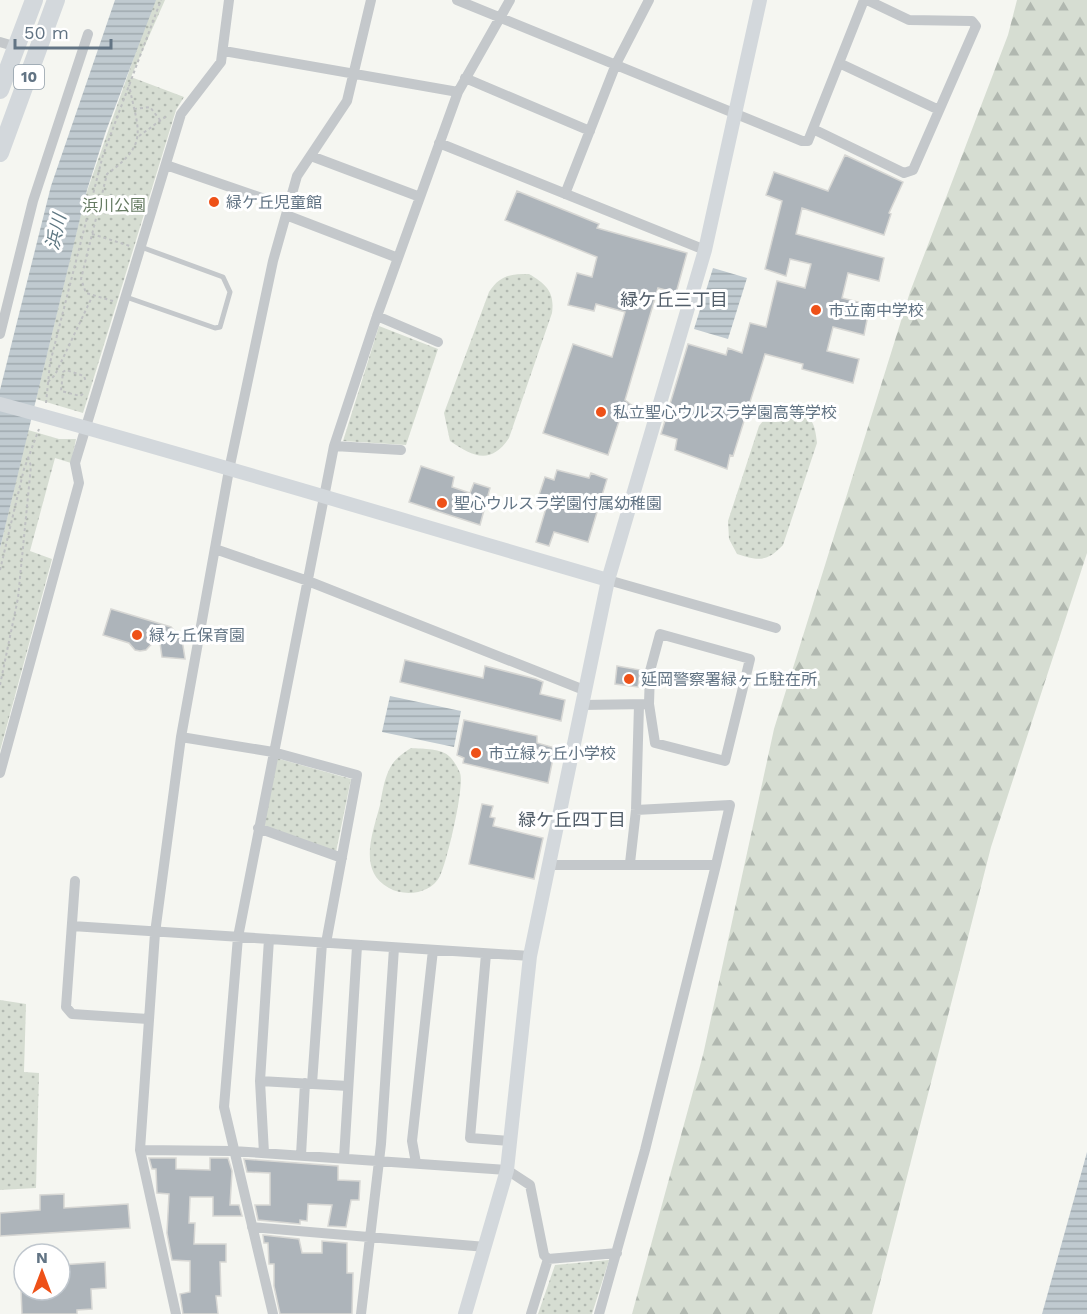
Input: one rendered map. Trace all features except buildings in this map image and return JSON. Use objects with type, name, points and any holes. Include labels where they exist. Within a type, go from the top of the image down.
[{"type":"highway","name":"10","points":[[0,90],[9,44],[34,0]]},
{"type":"highway","name":"10","points":[[0,153],[56,0]]},
{"type":"street","points":[[0,773],[79,483],[75,463],[181,114],[190,100],[216,71],[224,51],[229,0]]},
{"type":"street","points":[[176,1314],[140,1150],[155,933],[181,737],[229,470],[273,261],[297,176],[346,102],[370,0]]},
{"type":"street","points":[[457,0],[736,112],[802,141],[808,141],[865,0],[909,21],[972,21],[976,26],[913,170],[904,172],[813,129]]},
{"type":"street","points":[[273,1314],[224,1107],[238,937],[334,446],[376,316],[458,92],[510,0]]},
{"type":"street","points":[[565,194],[616,64],[649,0]]},
{"type":"street","points":[[465,1314],[507,1170],[530,956],[608,580],[705,250],[760,0]]},
{"type":"street","points":[[0,334],[33,201],[88,34]]},
{"type":"street","points":[[224,51],[458,92]]},
{"type":"street","points":[[838,63],[939,110]]},
{"type":"street","points":[[465,78],[590,130]]},
{"type":"street","points":[[439,143],[705,250]]},
{"type":"street","points":[[311,156],[420,197]]},
{"type":"street","points":[[166,165],[287,211],[398,258]]},
{"type":"street","points":[[376,316],[438,342]]},
{"type":"street","points":[[0,404],[86,426],[324,498],[776,628]]},
{"type":"street","points":[[334,446],[401,450]]},
{"type":"street","points":[[215,549],[308,581],[584,690]]},
{"type":"street","points":[[630,863],[644,705],[660,634],[750,659],[725,761],[655,743],[644,705]]},
{"type":"street","points":[[581,705],[644,705]]},
{"type":"street","points":[[181,737],[273,752],[357,775],[324,943],[301,1155]]},
{"type":"street","points":[[599,1314],[617,1253],[730,805],[636,810]]},
{"type":"street","points":[[258,828],[342,858]]},
{"type":"street","points":[[549,865],[630,863],[716,865]]},
{"type":"street","points":[[75,881],[66,1007],[72,1014],[148,1019]]},
{"type":"street","points":[[72,926],[530,956]]},
{"type":"street","points":[[264,1153],[260,1081],[269,939]]},
{"type":"street","points":[[344,1158],[357,946]]},
{"type":"street","points":[[361,1314],[379,1160],[394,948]]},
{"type":"street","points":[[416,1163],[412,1141],[433,951]]},
{"type":"street","points":[[486,954],[470,1138],[510,1140]]},
{"type":"street","points":[[260,1081],[348,1086]]},
{"type":"street","points":[[140,1150],[233,1151],[507,1170],[530,1185],[544,1255],[548,1259]]},
{"type":"street","points":[[252,1227],[486,1246]]},
{"type":"street","points":[[548,1259],[617,1253]]},
{"type":"street","points":[[531,1314],[548,1259]]},
{"type":"lane","points":[[126,297],[215,328],[220,327],[230,292],[224,277],[141,248]]},
{"type":"path","points":[[0,570],[48,382],[82,228],[103,155],[160,0]]},
{"type":"path","points":[[129,83],[139,136]]},
{"type":"path","points":[[134,109],[150,107],[161,120]]},
{"type":"path","points":[[113,302],[86,293],[81,279],[107,174],[130,158],[139,136],[171,114]]},
{"type":"path","points":[[92,234],[141,248]]},
{"type":"path","points":[[48,382],[55,375],[93,296]]},
{"type":"path","points":[[66,370],[84,375],[86,386],[81,396],[64,393],[62,391],[63,372],[66,370]]},
{"type":"path","points":[[86,386],[97,389]]},
{"type":"path","points":[[0,685],[18,598],[31,466],[28,457]]},
{"type":"green space","name":"浜川公園","points":[[154,0],[165,0],[131,77],[184,97],[176,110],[83,413],[36,399],[85,197]]},
{"type":"green space","points":[[1017,0],[1087,0],[1087,553],[991,847],[872,1314],[632,1314],[703,1055],[774,729],[910,292],[1008,35]]},
{"type":"green space","points":[[516,274],[529,274],[540,281],[551,294],[552,313],[509,438],[495,452],[481,456],[466,451],[450,441],[444,413],[489,292],[501,279]]},
{"type":"green space","points":[[379,326],[438,349],[406,445],[343,441]]},
{"type":"green space","points":[[791,407],[811,420],[817,443],[783,545],[772,555],[757,559],[737,554],[729,539],[728,521],[759,426],[771,411]]},
{"type":"green space","points":[[28,430],[59,439],[76,439],[71,463],[55,458],[30,551],[52,559],[0,751],[0,548]]},
{"type":"green space","points":[[411,748],[447,754],[457,767],[461,781],[455,824],[440,876],[430,887],[410,893],[395,891],[379,881],[373,872],[370,850],[387,774],[396,760]]},
{"type":"green space","points":[[276,758],[351,779],[336,852],[262,826]]},
{"type":"green space","points":[[0,1000],[26,1004],[24,1072],[39,1073],[36,1188],[0,1190]]},
{"type":"green space","points":[[609,1260],[592,1314],[538,1314],[555,1265]]},
{"type":"water","name":"浜川","points":[[115,0],[156,0],[106,131],[87,190],[0,548],[0,390],[51,186]]},
{"type":"water","points":[[713,268],[747,278],[728,339],[694,329]]},
{"type":"water","points":[[390,696],[461,711],[454,747],[382,732]]},
{"type":"water","points":[[1087,1152],[1087,1314],[1042,1314],[1081,1174]]},
{"type":"place","name":"緑ケ丘児童館","points":[[214,202]]},
{"type":"place","name":"市立南中学校","points":[[816,310]]},
{"type":"place","name":"私立聖心ウルスラ学園高等学校","points":[[601,412]]},
{"type":"place","name":"聖心ウルスラ学園付属幼稚園","points":[[442,503]]},
{"type":"place","name":"緑ヶ丘保育園","points":[[137,635]]},
{"type":"place","name":"延岡警察署緑ヶ丘駐在所","points":[[629,679]]},
{"type":"place","name":"市立緑ヶ丘小学校","points":[[476,753]]},
{"type":"district","name":"緑ケ丘三丁目","points":[[674,300]]},
{"type":"district","name":"緑ケ丘四丁目","points":[[572,820]]}]
